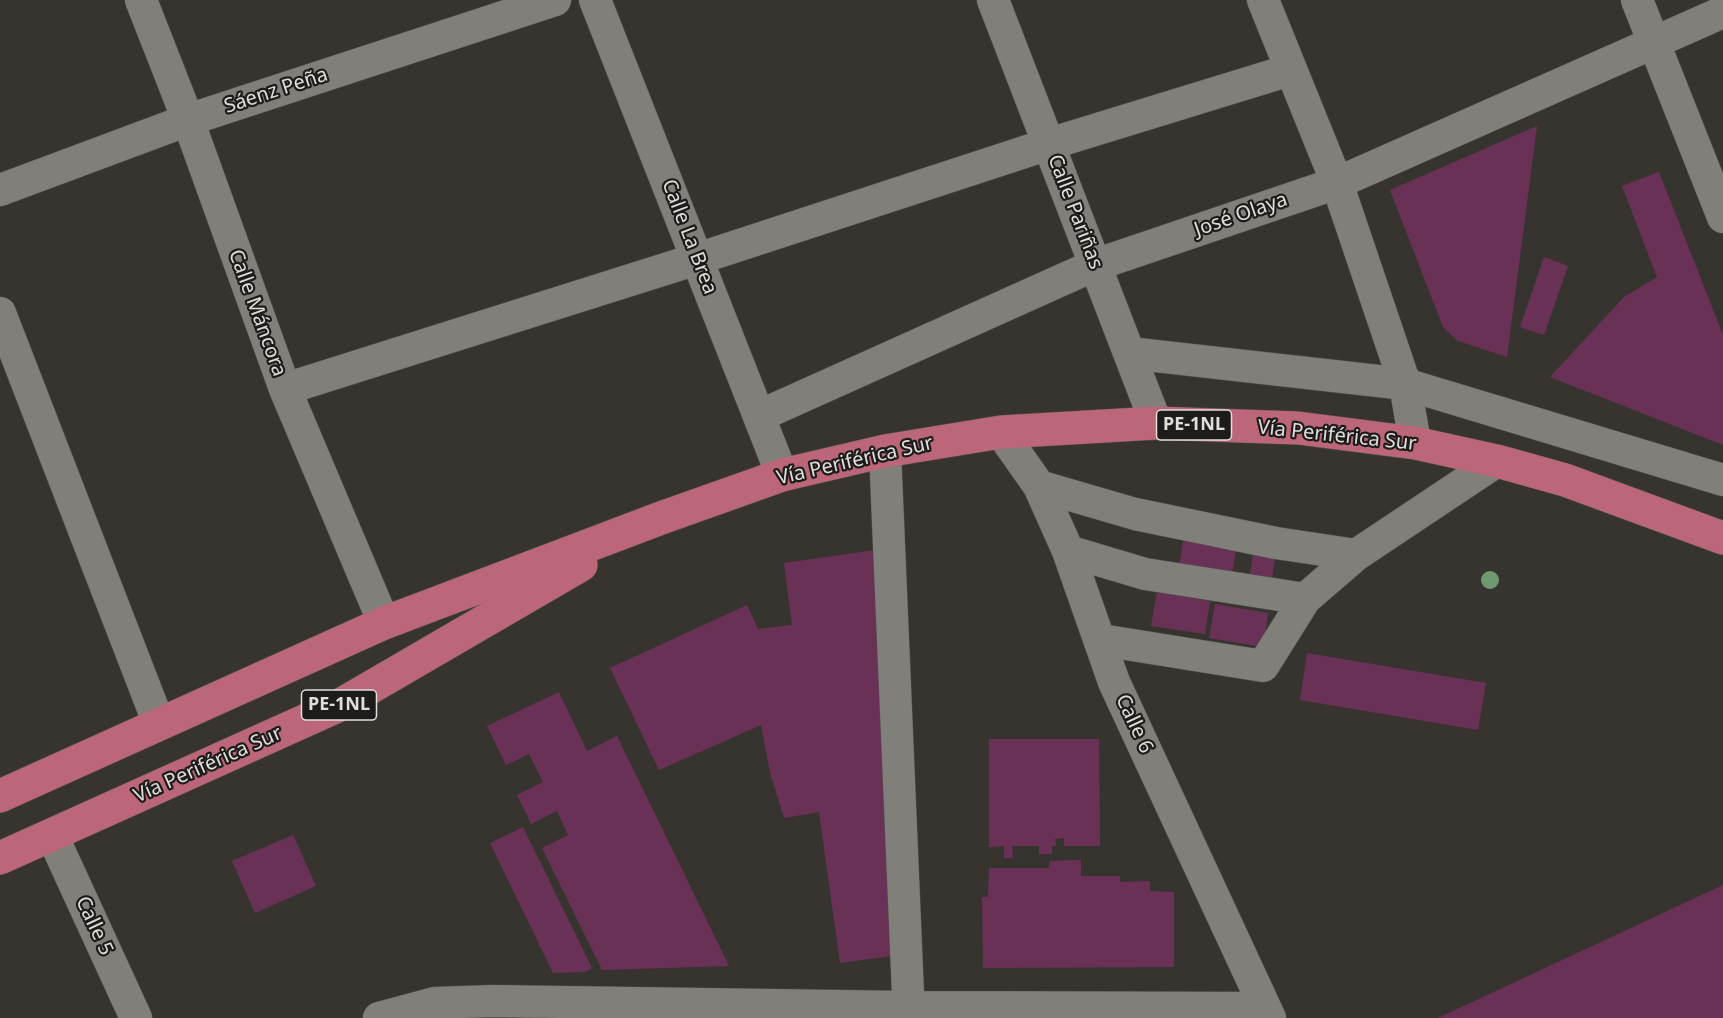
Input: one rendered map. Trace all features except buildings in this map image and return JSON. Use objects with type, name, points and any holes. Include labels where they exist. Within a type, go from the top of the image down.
[{"type":"highway","name":"Vía Periférica Sur","points":[[0,796],[384,622],[661,518],[782,475],[885,451],[1001,432],[1156,423],[1298,428],[1415,443],[1497,461],[1565,480],[1723,538]]},
{"type":"highway","name":"Vía Periférica Sur","points":[[0,858],[342,704],[661,518]]},
{"type":"street","name":"Calle Máncora","points":[[141,0],[188,120],[285,389],[384,622]]},
{"type":"street","name":"Sáenz Peña","points":[[0,190],[188,120],[555,0]]},
{"type":"street","name":"Calle La Brea","points":[[595,0],[782,475]]},
{"type":"street","name":"Calle Pariñas","points":[[993,0],[1156,423]]},
{"type":"street","points":[[1263,0],[1337,183],[1405,384],[1415,443]]},
{"type":"street","points":[[1637,0],[1723,217]]},
{"type":"street","name":"José Olaya","points":[[759,416],[1095,265],[1337,183],[1723,12]]},
{"type":"street","points":[[285,389],[697,259],[1049,144],[1290,70]]},
{"type":"street","points":[[0,313],[159,723]]},
{"type":"street","points":[[1129,353],[1405,384],[1723,480]]},
{"type":"street","name":"Calle 6","points":[[1001,432],[1039,486],[1068,551],[1114,682],[1267,1013]]},
{"type":"street","points":[[885,451],[909,1012]]},
{"type":"street","points":[[1101,640],[1263,666],[1305,599],[1356,555],[1497,461]]},
{"type":"street","points":[[1039,486],[1135,514],[1276,543],[1356,555]]},
{"type":"street","points":[[1068,551],[1145,574],[1305,599]]},
{"type":"street","name":"Calle 5","points":[[52,835],[136,1018]]},
{"type":"street","points":[[379,1018],[435,1004],[492,1001],[909,1012],[1267,1013]]}]
